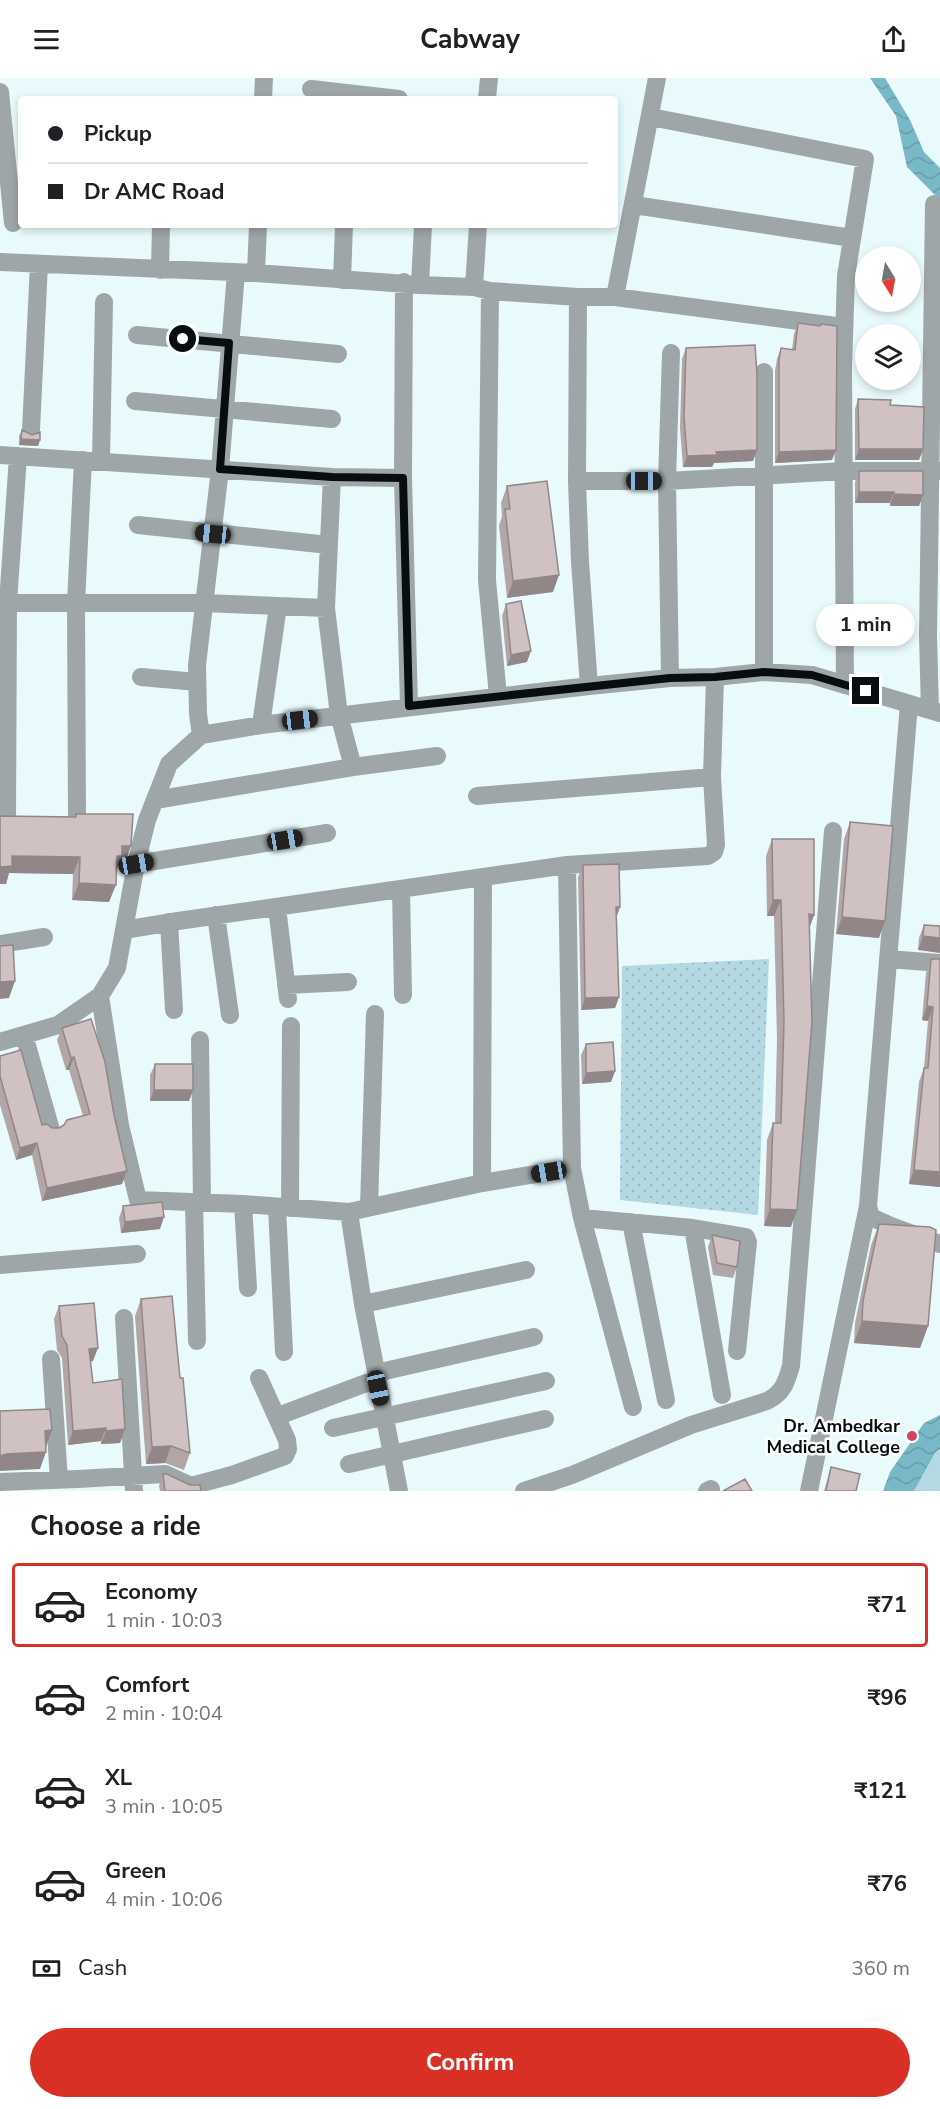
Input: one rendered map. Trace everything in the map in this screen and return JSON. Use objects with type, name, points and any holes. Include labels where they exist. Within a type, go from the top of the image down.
[{"type":"street","points":[[263,96],[264,78]]},
{"type":"street","points":[[487,96],[489,78]]},
{"type":"street","points":[[615,297],[657,78]]},
{"type":"street","points":[[311,89],[373,96]]},
{"type":"street","points":[[0,92],[13,223]]},
{"type":"street","points":[[651,117],[865,159],[846,276],[844,327],[845,685]]},
{"type":"street","points":[[0,1042],[58,1025],[100,996],[117,968],[136,864],[141,820],[154,800],[169,764],[201,735],[261,725],[498,696],[670,678],[715,677],[764,672],[812,675],[935,711],[928,636],[935,471],[934,204]]},
{"type":"street","points":[[634,205],[852,238]]},
{"type":"street","points":[[160,270],[161,228]]},
{"type":"street","points":[[256,273],[258,228]]},
{"type":"street","points":[[342,280],[344,228]]},
{"type":"street","points":[[409,706],[403,478],[412,284],[422,228]]},
{"type":"street","points":[[478,228],[482,289],[487,580],[498,696]]},
{"type":"street","points":[[0,262],[256,273],[578,297],[615,297],[844,327]]},
{"type":"street","points":[[31,430],[39,264]]},
{"type":"street","points":[[201,735],[197,665],[220,469],[229,343],[237,273]]},
{"type":"street","points":[[578,297],[577,480],[580,562],[590,686]]},
{"type":"street","points":[[100,819],[71,819],[76,603],[92,461],[104,302]]},
{"type":"street","points":[[137,335],[338,354]]},
{"type":"street","points":[[670,678],[667,481],[671,353]]},
{"type":"street","points":[[764,372],[764,672]]},
{"type":"street","points":[[135,401],[332,419]]},
{"type":"street","points":[[9,820],[4,603],[9,455],[332,477],[403,478]]},
{"type":"street","points":[[577,480],[667,481],[844,471],[935,471]]},
{"type":"street","points":[[332,477],[326,608],[339,715],[353,767]]},
{"type":"street","points":[[138,525],[329,545]]},
{"type":"street","points":[[4,603],[204,603],[326,608]]},
{"type":"street","points":[[261,725],[278,606]]},
{"type":"street","points":[[141,677],[197,682]]},
{"type":"street","points":[[124,930],[567,865],[708,856],[714,852],[716,845],[712,777],[715,677]]},
{"type":"street","points":[[809,1491],[868,1206],[909,704]]},
{"type":"street","points":[[154,800],[353,767],[437,756]]},
{"type":"street","points":[[477,796],[712,777]]},
{"type":"street","points":[[524,1491],[572,1475],[691,1425],[767,1401],[778,1396],[784,1387],[791,1366],[833,831]]},
{"type":"street","points":[[136,864],[327,832]]},
{"type":"street","points":[[567,865],[572,1168],[582,1218],[633,1407]]},
{"type":"street","points":[[482,1183],[483,877]]},
{"type":"street","points":[[401,889],[403,995]]},
{"type":"street","points":[[277,907],[287,992],[348,982]]},
{"type":"street","points":[[216,915],[230,1015]]},
{"type":"street","points":[[169,922],[174,1010]]},
{"type":"street","points":[[0,944],[44,937]]},
{"type":"street","points":[[888,959],[940,963]]},
{"type":"street","points":[[100,996],[120,1125],[138,1200],[243,1204],[349,1212],[482,1183],[572,1168]]},
{"type":"street","points":[[369,1208],[375,1014]]},
{"type":"street","points":[[284,1352],[284,1207],[291,1026]]},
{"type":"street","points":[[24,1035],[51,1130]]},
{"type":"street","points":[[197,1341],[200,1040]]},
{"type":"street","points":[[243,1204],[248,1288]]},
{"type":"street","points":[[868,1206],[871,1217],[940,1244]]},
{"type":"street","points":[[349,1212],[363,1304],[399,1491]]},
{"type":"street","points":[[582,1218],[693,1228],[739,1234],[747,1239],[737,1351]]},
{"type":"street","points":[[631,1222],[666,1400]]},
{"type":"street","points":[[693,1228],[722,1395]]},
{"type":"street","points":[[0,1265],[136,1254]]},
{"type":"street","points":[[363,1304],[526,1270]]},
{"type":"street","points":[[124,1318],[134,1483]]},
{"type":"street","points":[[278,1416],[377,1376],[534,1337]]},
{"type":"street","points":[[51,1359],[59,1480]]},
{"type":"street","points":[[0,1482],[59,1480],[134,1483],[165,1474],[191,1486],[232,1475],[285,1456],[288,1449],[287,1440],[259,1378]]},
{"type":"street","points":[[333,1428],[546,1381]]},
{"type":"street","points":[[349,1464],[545,1419]]},
{"type":"shaded area","points":[[769,959],[758,1215],[620,1200],[622,966]]},
{"type":"shaded area","points":[[940,1449],[940,1491],[914,1491],[935,1453]]},
{"type":"water","points":[[870,78],[885,78],[910,120],[924,152],[940,168],[940,197],[936,196],[907,167],[896,116]]},
{"type":"water","points":[[940,1415],[940,1449],[935,1453],[914,1491],[883,1491],[890,1472],[924,1423]]},
{"type":"building","points":[[798,323],[837,326],[836,450],[779,452],[779,360],[781,348],[795,350]]},
{"type":"building","points":[[755,345],[757,450],[687,456],[684,417],[686,348]]},
{"type":"building","points":[[858,399],[891,400],[890,405],[924,407],[923,449],[859,449]]},
{"type":"building","points":[[22,430],[32,435],[40,432],[40,440],[21,439]]},
{"type":"building","points":[[859,471],[923,471],[923,495],[859,492]]},
{"type":"building","points":[[547,481],[559,575],[513,581],[505,509],[510,509],[507,486]]},
{"type":"building","points":[[521,601],[531,651],[511,655],[506,604]]},
{"type":"building","points":[[76,814],[133,814],[131,846],[122,846],[122,856],[117,856],[116,885],[79,883],[80,857],[12,856],[12,866],[0,867],[0,816],[76,817]]},
{"type":"building","points":[[850,822],[893,826],[885,921],[842,917]]},
{"type":"building","points":[[772,839],[814,839],[814,915],[809,914],[812,1022],[797,1210],[770,1209],[773,1123],[781,1123],[784,1022],[781,900],[773,900]]},
{"type":"building","points":[[619,864],[620,907],[616,907],[619,997],[585,998],[583,865]]},
{"type":"building","points":[[924,925],[940,926],[940,938],[923,936]]},
{"type":"building","points":[[13,945],[15,981],[0,982],[0,946]]},
{"type":"building","points":[[931,959],[940,959],[940,1172],[914,1170],[924,1068],[928,1068],[933,1007],[927,1006]]},
{"type":"building","points":[[91,1019],[105,1062],[127,1171],[47,1188],[37,1143],[20,1148],[0,1076],[0,1056],[21,1050],[42,1125],[47,1124],[52,1128],[59,1128],[67,1120],[90,1114],[74,1057],[71,1058],[62,1028]]},
{"type":"building","points":[[613,1042],[615,1071],[586,1073],[586,1044]]},
{"type":"building","points":[[155,1064],[193,1064],[193,1090],[154,1090]]},
{"type":"building","points":[[162,1202],[164,1217],[125,1222],[123,1206]]},
{"type":"building","points":[[879,1224],[930,1227],[936,1230],[928,1326],[862,1321],[863,1301]]},
{"type":"building","points":[[712,1235],[740,1241],[737,1267],[717,1263]]},
{"type":"building","points":[[172,1296],[190,1453],[171,1446],[152,1447],[141,1299]]},
{"type":"building","points":[[94,1303],[98,1348],[89,1349],[93,1383],[122,1379],[125,1429],[73,1431],[67,1345],[62,1336],[59,1306]]},
{"type":"building","points":[[50,1409],[52,1430],[45,1431],[46,1452],[0,1456],[0,1411]]},
{"type":"building","points":[[831,1467],[860,1474],[856,1491],[826,1491]]},
{"type":"building","points":[[163,1474],[190,1485],[200,1485],[201,1491],[165,1491]]},
{"type":"building","points":[[745,1479],[752,1491],[723,1491]]},
{"type":"place","name":"Dr. Ambedkar Medical College","points":[[912,1436]]},
{"type":"route","points":[[183,339],[229,343],[220,469],[332,477],[403,478],[409,706],[670,678],[715,677],[764,672],[812,675],[866,691]]}]
